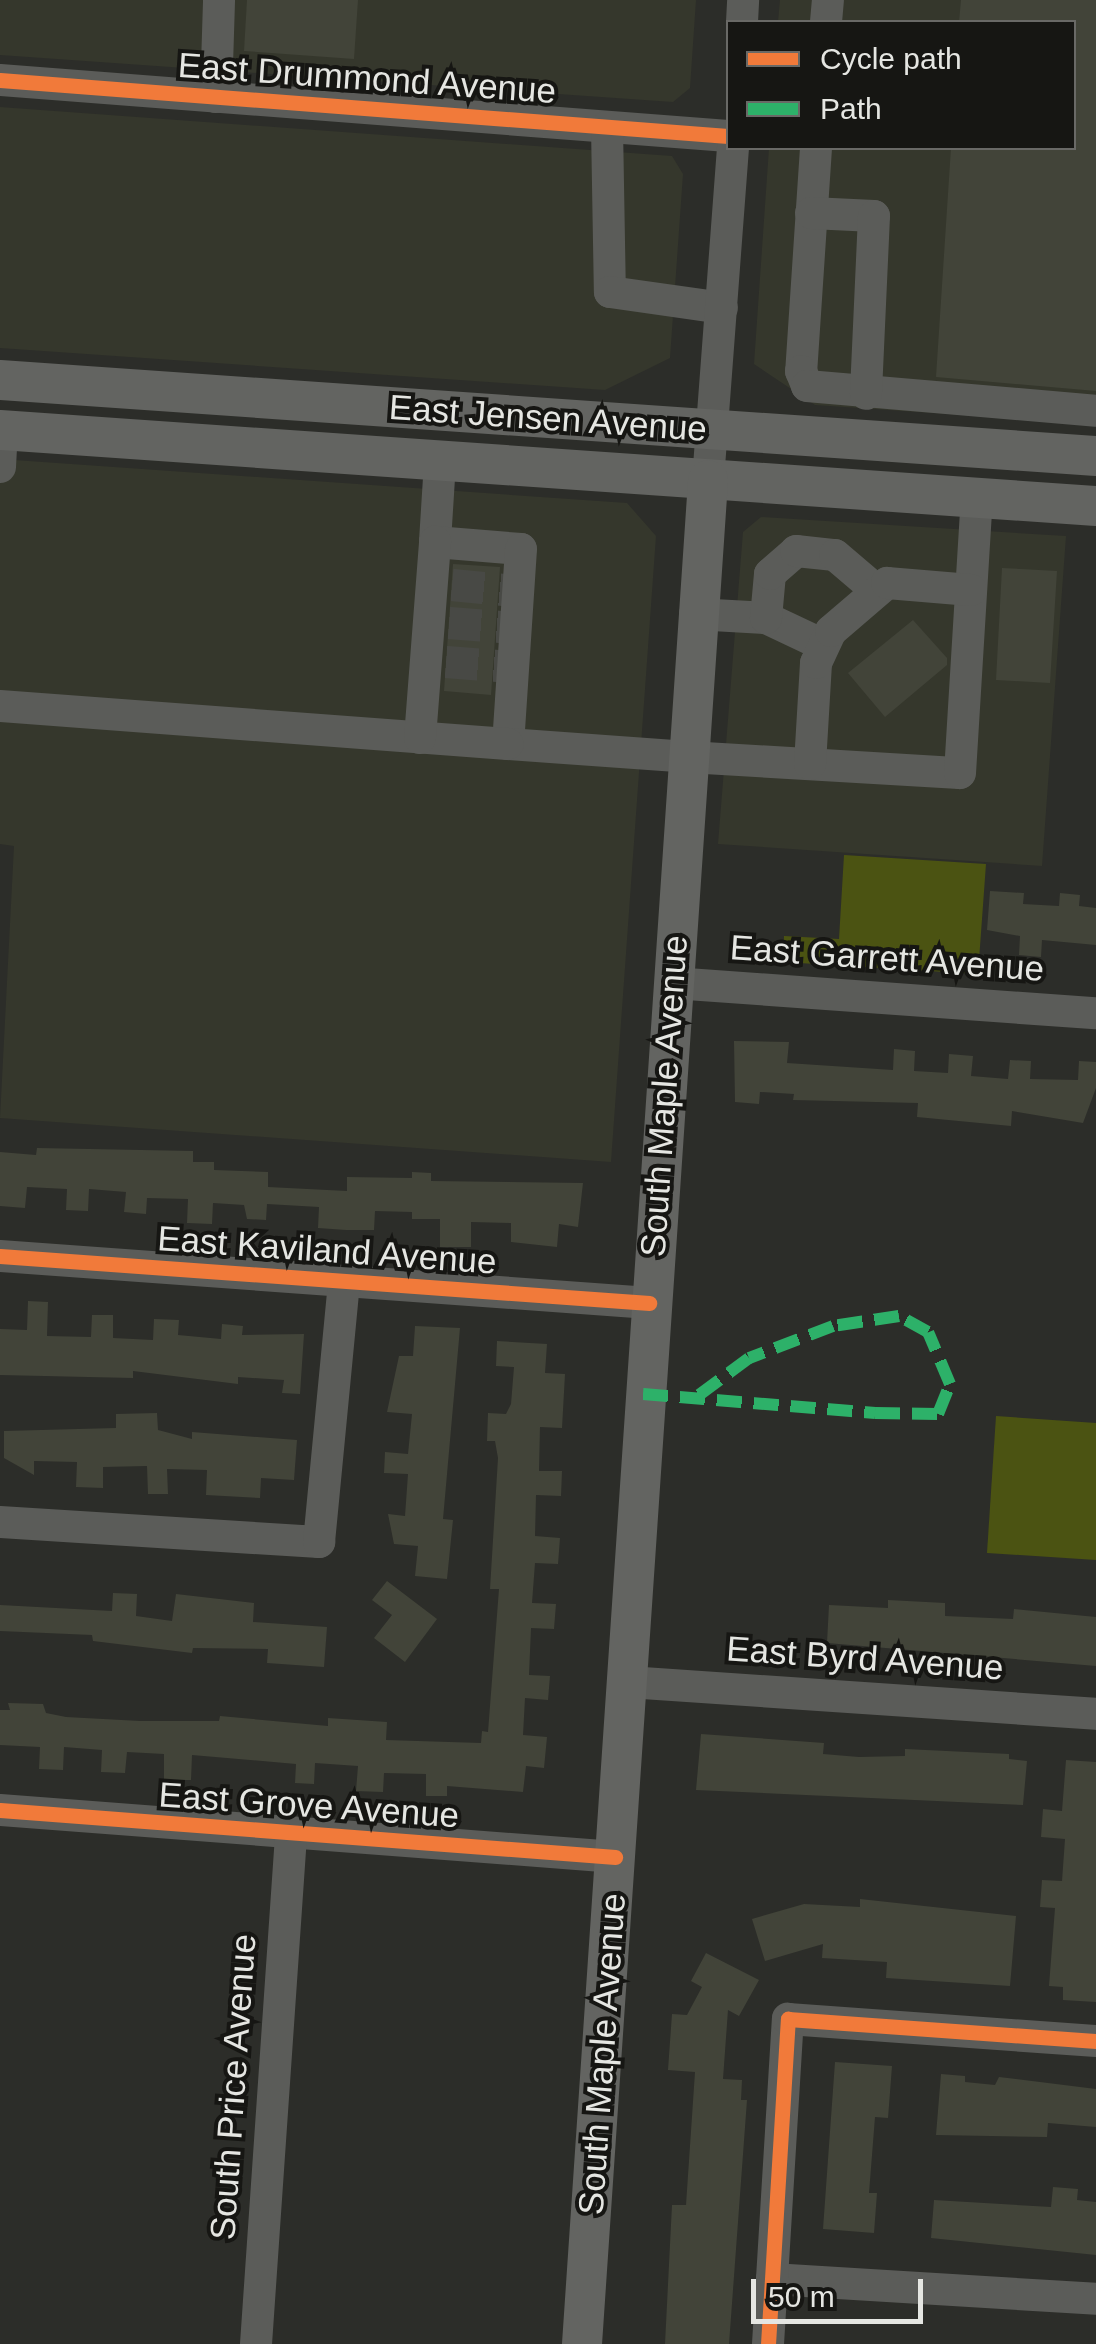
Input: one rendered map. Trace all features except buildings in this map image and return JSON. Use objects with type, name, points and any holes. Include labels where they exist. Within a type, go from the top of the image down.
[{"type":"main road","name":"East Jensen Avenue","points":[[0,380],[1096,456]]},
{"type":"main road","name":"East Jensen Avenue","points":[[1,443],[440,462],[1096,506]]},
{"type":"main road","name":"South Maple Avenue","points":[[582,2344],[695,614],[708,480]]},
{"type":"street","points":[[216,96],[219,0]]},
{"type":"street","name":"East Drummond Avenue","points":[[0,80],[726,136]]},
{"type":"street","points":[[606,126],[610,292],[722,308]]},
{"type":"street","name":"South Maple Avenue","points":[[708,480],[733,150]]},
{"type":"street","points":[[816,150],[801,371],[807,386],[1096,411]]},
{"type":"street","points":[[811,213],[874,216],[866,394]]},
{"type":"street","points":[[420,738],[436,661],[442,584],[435,542],[440,462]]},
{"type":"street","points":[[0,706],[688,758],[960,773],[977,498]]},
{"type":"street","points":[[435,542],[521,549],[511,590],[505,667],[508,744]]},
{"type":"street","points":[[766,618],[770,574],[796,551],[835,555],[875,589]]},
{"type":"street","points":[[810,764],[822,644],[875,589],[888,583],[971,590]]},
{"type":"street","points":[[695,614],[766,618],[822,644]]},
{"type":"street","name":"East Garrett Avenue","points":[[673,982],[1096,1014]]},
{"type":"street","name":"East Kaviland Avenue","points":[[0,1256],[650,1303]]},
{"type":"street","points":[[0,1522],[319,1542],[344,1282]]},
{"type":"street","name":"East Byrd Avenue","points":[[628,1682],[1096,1714]]},
{"type":"street","name":"East Grove Avenue","points":[[0,1810],[291,1836],[615,1857]]},
{"type":"street","name":"South Price Avenue","points":[[256,2344],[291,1836]]},
{"type":"street","points":[[768,2344],[788,2020],[1096,2041]]},
{"type":"street","points":[[772,2279],[1096,2299]]},
{"type":"shaded area","points":[[0,0],[696,0],[690,88],[673,102],[0,55]]},
{"type":"shaded area","points":[[780,0],[1096,0],[1096,424],[815,405],[754,364],[769,150],[1076,150],[1076,20],[778,20]]},
{"type":"shaded area","points":[[0,107],[672,156],[683,174],[670,358],[605,390],[0,348]]},
{"type":"shaded area","points":[[0,459],[627,503],[656,536],[611,1162],[0,1118],[14,846],[0,844]]},
{"type":"shaded area","points":[[761,517],[1066,536],[1042,866],[718,844],[743,532]]},
{"type":"green space","points":[[844,855],[986,864],[978,974],[783,962],[784,936],[839,939]]},
{"type":"green space","points":[[996,1416],[1096,1423],[1096,1560],[987,1553]]},
{"type":"tunnel","points":[[452,585],[504,590]]},
{"type":"tunnel","points":[[449,623],[501,627]]},
{"type":"tunnel","points":[[446,662],[498,666]]},
{"type":"marked path","points":[[643,1394],[875,1413],[938,1414],[950,1384],[928,1332],[899,1316],[833,1326],[749,1358],[695,1398]]},
{"type":"cycle path","points":[[0,80],[726,136]]},
{"type":"cycle path","points":[[0,1256],[649,1303]]},
{"type":"cycle path","points":[[0,1810],[615,1857]]},
{"type":"cycle path","points":[[768,2344],[788,2019],[1096,2041]]}]
